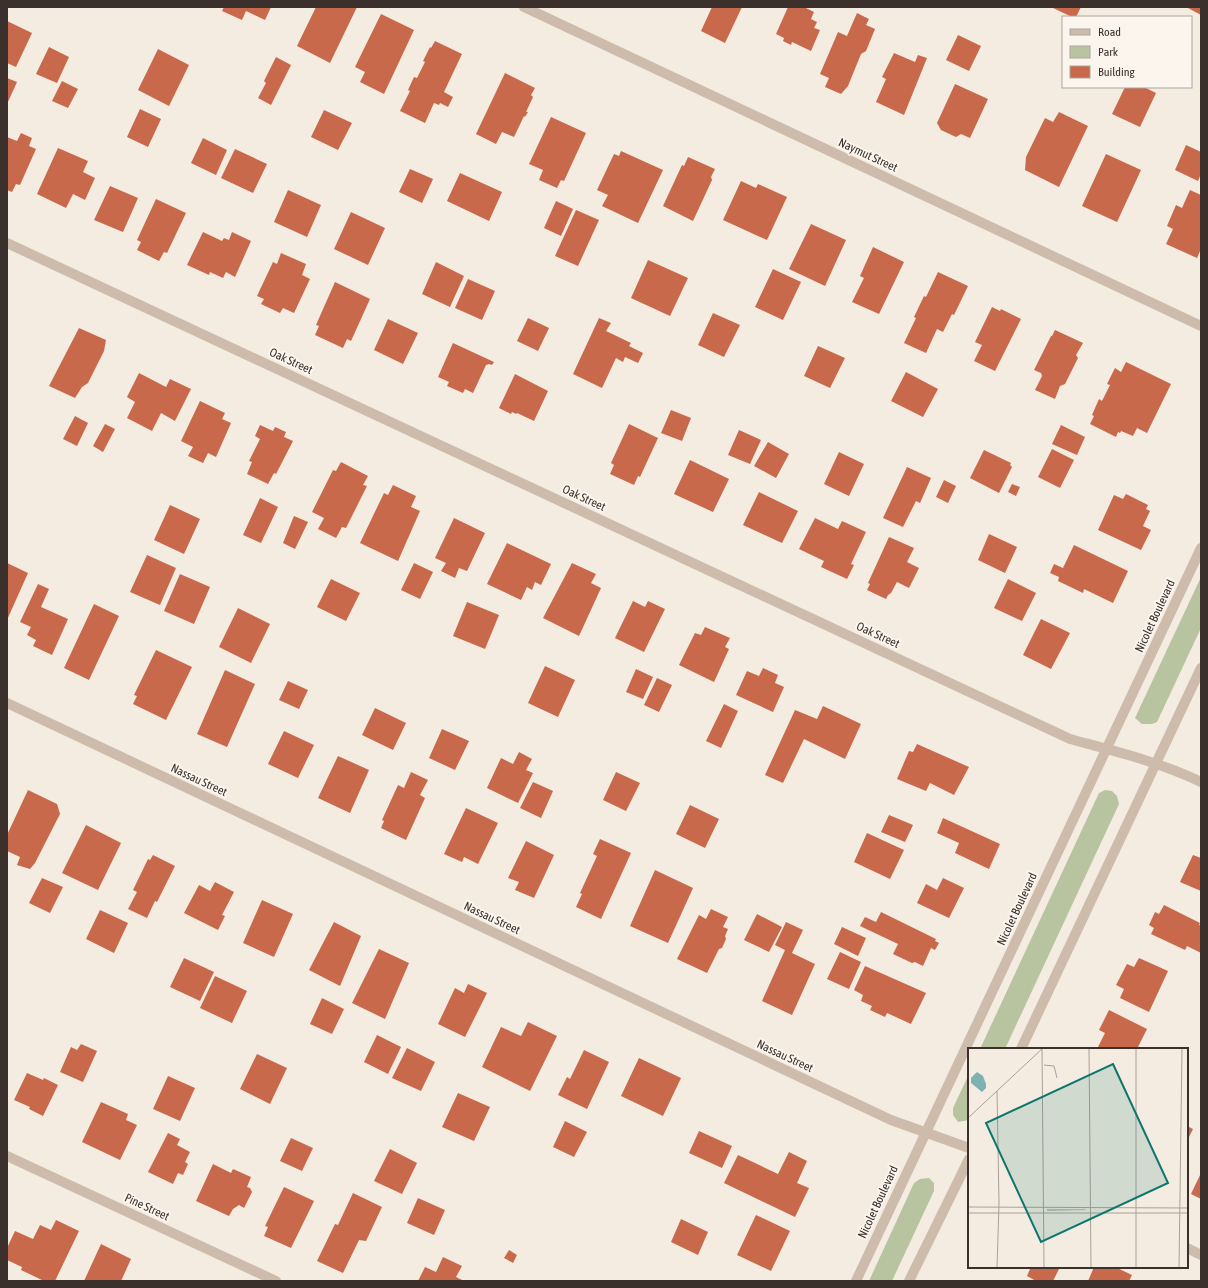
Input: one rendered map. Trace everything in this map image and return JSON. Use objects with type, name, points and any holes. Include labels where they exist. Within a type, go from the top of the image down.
[{"type":"street","name":"Naymut Street","points":[[524,7],[1201,326]]},
{"type":"street","name":"Oak Street","points":[[7,243],[1070,739],[1156,764],[1183,773],[1201,782]]},
{"type":"street","name":"Nicolet Boulevard","points":[[856,1281],[1201,548]]},
{"type":"street","points":[[1021,1048],[1201,668]]},
{"type":"street","name":"Nassau Street","points":[[7,704],[891,1120],[968,1148]]},
{"type":"street","name":"Pine Street","points":[[7,1156],[276,1281]]},
{"type":"street","points":[[909,1281],[968,1161]]},
{"type":"street","points":[[1188,1248],[1201,1254]]},
{"type":"green space","points":[[1201,577],[1201,628],[1157,722],[1152,724],[1142,724],[1135,718]]},
{"type":"green space","points":[[1105,790],[1112,791],[1117,796],[1119,804],[1005,1048],[980,1048],[1099,793]]},
{"type":"green space","points":[[968,1076],[968,1120],[958,1122],[953,1115],[953,1108]]},
{"type":"green space","points":[[929,1178],[934,1183],[934,1191],[892,1281],[869,1281],[914,1183],[920,1179]]},
{"type":"building","points":[[224,7],[271,7],[265,20],[246,11],[242,20],[222,11]]},
{"type":"building","points":[[316,7],[357,7],[330,63],[297,46]]},
{"type":"building","points":[[712,7],[742,7],[725,43],[701,31]]},
{"type":"building","points":[[788,7],[804,7],[814,12],[811,19],[817,22],[814,28],[820,30],[811,51],[792,42],[791,45],[783,41],[784,38],[776,34]]},
{"type":"building","points":[[1051,7],[1081,7],[1076,16],[1070,16]]},
{"type":"building","points":[[1201,7],[1201,15],[1188,8]]},
{"type":"building","points":[[857,13],[869,19],[866,25],[875,29],[866,51],[861,54],[848,86],[841,94],[825,87],[829,78],[820,74],[838,32],[847,36]]},
{"type":"building","points":[[381,14],[414,30],[384,94],[360,82],[365,72],[355,67]]},
{"type":"building","points":[[7,21],[32,33],[16,67],[7,63]]},
{"type":"building","points":[[958,35],[981,46],[969,71],[946,60]]},
{"type":"building","points":[[435,41],[462,54],[444,92],[453,97],[448,107],[440,103],[439,105],[434,103],[425,123],[400,111],[410,91],[408,90],[414,77],[417,78],[425,62],[423,61],[430,47],[431,48]]},
{"type":"building","points":[[49,47],[69,57],[57,83],[36,74]]},
{"type":"building","points":[[158,49],[189,65],[169,106],[138,90]]},
{"type":"building","points":[[894,53],[915,62],[918,55],[927,58],[904,115],[876,102],[886,79],[882,77]]},
{"type":"building","points":[[276,57],[291,65],[271,105],[258,98],[266,83],[264,81]]},
{"type":"building","points":[[505,73],[535,88],[531,95],[533,97],[526,112],[528,112],[525,117],[524,116],[514,137],[502,132],[496,144],[476,134]]},
{"type":"building","points":[[7,78],[17,82],[7,104]]},
{"type":"building","points":[[62,81],[78,89],[68,108],[52,101]]},
{"type":"building","points":[[955,84],[988,99],[970,138],[961,134],[956,137],[941,130],[937,123]]},
{"type":"building","points":[[1125,88],[1146,88],[1156,93],[1140,127],[1112,114]]},
{"type":"building","points":[[140,109],[161,119],[148,147],[127,137]]},
{"type":"building","points":[[324,110],[352,123],[338,150],[311,137]]},
{"type":"building","points":[[1059,112],[1088,126],[1059,187],[1025,170],[1026,157],[1045,118],[1053,122]]},
{"type":"building","points":[[551,117],[586,133],[564,181],[561,180],[557,188],[539,180],[543,170],[529,164]]},
{"type":"building","points":[[21,133],[32,138],[29,146],[36,149],[20,185],[16,184],[12,192],[7,190],[7,137],[17,141]]},
{"type":"building","points":[[203,138],[227,150],[216,175],[191,163]]},
{"type":"building","points":[[1186,145],[1201,152],[1201,174],[1198,181],[1175,170]]},
{"type":"building","points":[[58,148],[88,161],[83,172],[95,178],[85,200],[73,194],[66,208],[37,194]]},
{"type":"building","points":[[235,149],[267,164],[253,193],[221,178]]},
{"type":"building","points":[[621,151],[663,170],[638,223],[602,206],[608,195],[597,190],[614,154],[619,156]]},
{"type":"building","points":[[1106,154],[1141,170],[1117,222],[1082,206]]},
{"type":"building","points":[[688,157],[715,169],[711,177],[712,180],[693,221],[663,206],[682,165],[684,166]]},
{"type":"building","points":[[410,169],[433,179],[422,203],[399,192]]},
{"type":"building","points":[[460,173],[502,192],[489,221],[447,201]]},
{"type":"building","points":[[741,181],[756,188],[758,184],[787,197],[767,240],[723,220]]},
{"type":"building","points":[[110,186],[138,198],[123,232],[94,220]]},
{"type":"building","points":[[288,190],[321,205],[307,237],[274,222]]},
{"type":"building","points":[[1190,190],[1201,195],[1201,249],[1197,258],[1166,244],[1173,229],[1167,226],[1176,205],[1182,208]]},
{"type":"building","points":[[156,199],[186,213],[167,253],[164,252],[159,261],[137,250],[141,242],[137,240]]},
{"type":"building","points":[[556,201],[573,209],[561,236],[544,228]]},
{"type":"building","points":[[576,210],[599,220],[578,266],[555,256]]},
{"type":"building","points":[[351,212],[385,228],[368,265],[334,249]]},
{"type":"building","points":[[811,224],[846,240],[825,286],[789,269]]},
{"type":"building","points":[[203,232],[222,241],[224,238],[229,240],[232,232],[251,241],[235,277],[226,272],[223,278],[210,272],[209,275],[187,265]]},
{"type":"building","points":[[873,247],[904,262],[879,314],[852,302],[864,278],[860,276]]},
{"type":"building","points":[[281,253],[306,264],[302,275],[310,279],[294,313],[283,308],[280,313],[261,304],[264,299],[257,296],[273,262],[277,264]]},
{"type":"building","points":[[648,260],[688,278],[670,316],[631,298]]},
{"type":"building","points":[[436,262],[464,276],[450,307],[422,294]]},
{"type":"building","points":[[773,269],[801,282],[783,320],[755,307]]},
{"type":"building","points":[[938,272],[968,286],[954,315],[952,314],[943,332],[937,329],[926,353],[904,343],[916,318],[914,317],[924,296],[926,297]]},
{"type":"building","points":[[468,279],[495,291],[482,320],[455,308]]},
{"type":"building","points":[[335,282],[370,299],[351,341],[347,339],[343,348],[315,335],[319,326],[316,325]]},
{"type":"building","points":[[992,307],[1000,311],[1001,309],[1021,319],[995,371],[974,361],[982,345],[975,342]]},
{"type":"building","points":[[713,313],[740,325],[724,357],[698,345]]},
{"type":"building","points":[[528,318],[549,328],[538,351],[517,341]]},
{"type":"building","points":[[599,318],[611,323],[606,331],[631,343],[629,346],[643,353],[638,363],[625,357],[623,362],[616,358],[602,388],[573,374]]},
{"type":"building","points":[[388,319],[418,333],[403,364],[374,350]]},
{"type":"building","points":[[79,328],[106,340],[104,351],[88,383],[82,387],[75,398],[49,386]]},
{"type":"building","points":[[1055,330],[1083,343],[1076,355],[1078,358],[1065,384],[1060,386],[1055,399],[1035,390],[1042,376],[1041,373],[1034,370]]},
{"type":"building","points":[[453,343],[494,362],[492,365],[486,365],[473,393],[465,389],[463,393],[447,386],[449,382],[438,377]]},
{"type":"building","points":[[818,346],[845,358],[830,388],[804,376]]},
{"type":"building","points":[[1126,362],[1171,384],[1147,433],[1137,428],[1133,436],[1121,431],[1120,433],[1118,432],[1116,437],[1090,424],[1099,399],[1102,401],[1110,385],[1107,384],[1115,368],[1121,372]]},
{"type":"building","points":[[906,372],[938,389],[923,417],[891,401]]},
{"type":"building","points":[[139,373],[166,387],[170,379],[191,389],[175,421],[161,413],[152,431],[127,418],[135,402],[127,397]]},
{"type":"building","points":[[515,374],[548,391],[534,421],[517,413],[512,412],[511,414],[499,408]]},
{"type":"building","points":[[200,401],[225,413],[222,419],[231,423],[216,457],[208,453],[203,463],[188,456],[193,447],[181,441]]},
{"type":"building","points":[[671,410],[691,418],[682,441],[661,433]]},
{"type":"building","points":[[75,416],[88,423],[77,446],[63,439]]},
{"type":"building","points":[[105,424],[115,429],[103,452],[93,446]]},
{"type":"building","points":[[629,424],[658,438],[640,477],[638,476],[634,485],[610,474],[614,465],[611,463]]},
{"type":"building","points":[[260,425],[273,431],[275,427],[286,432],[284,437],[293,441],[276,474],[274,473],[268,484],[247,474],[252,462],[249,461],[260,439],[255,436]]},
{"type":"building","points":[[1061,425],[1085,437],[1077,455],[1052,444]]},
{"type":"building","points":[[739,430],[761,440],[750,464],[728,455]]},
{"type":"building","points":[[768,442],[789,454],[776,478],[754,466]]},
{"type":"building","points":[[1052,449],[1074,460],[1060,488],[1038,477]]},
{"type":"building","points":[[984,450],[1011,463],[1010,465],[1012,467],[999,493],[970,478]]},
{"type":"building","points":[[839,452],[864,464],[849,496],[824,484]]},
{"type":"building","points":[[690,460],[729,479],[713,512],[674,494]]},
{"type":"building","points":[[341,462],[368,476],[363,485],[367,486],[346,528],[342,527],[336,538],[318,529],[324,518],[312,512],[333,470],[336,471]]},
{"type":"building","points":[[907,467],[931,478],[920,503],[916,501],[903,527],[883,518]]},
{"type":"building","points":[[944,480],[956,486],[948,503],[936,497]]},
{"type":"building","points":[[1012,484],[1020,487],[1016,496],[1008,492]]},
{"type":"building","points":[[393,485],[416,496],[411,507],[420,511],[398,561],[360,543],[384,493],[388,495]]},
{"type":"building","points":[[759,492],[798,511],[782,543],[743,525]]},
{"type":"building","points":[[1126,494],[1148,505],[1146,509],[1150,511],[1143,526],[1151,530],[1141,550],[1098,530],[1114,495],[1123,499]]},
{"type":"building","points":[[260,498],[278,507],[261,543],[243,535]]},
{"type":"building","points":[[170,505],[200,519],[184,554],[154,540]]},
{"type":"building","points":[[294,516],[308,522],[295,549],[283,543]]},
{"type":"building","points":[[454,518],[485,533],[467,571],[459,568],[455,578],[441,571],[446,563],[435,558]]},
{"type":"building","points":[[815,518],[838,529],[842,521],[866,532],[851,564],[854,565],[847,579],[821,567],[824,561],[799,549]]},
{"type":"building","points":[[989,534],[1017,547],[1005,573],[978,560]]},
{"type":"building","points":[[889,537],[914,548],[907,562],[919,568],[909,588],[897,582],[886,599],[867,590],[870,584],[868,583]]},
{"type":"building","points":[[507,543],[551,564],[541,585],[535,582],[532,590],[527,587],[521,600],[487,584]]},
{"type":"building","points":[[1074,545],[1128,571],[1113,603],[1084,589],[1083,593],[1058,581],[1059,577],[1050,573],[1054,564],[1063,568]]},
{"type":"building","points":[[147,555],[176,568],[160,605],[130,592]]},
{"type":"building","points":[[7,563],[28,573],[7,620]]},
{"type":"building","points":[[414,563],[433,572],[420,599],[401,590]]},
{"type":"building","points":[[572,563],[596,574],[591,583],[601,588],[579,636],[543,618]]},
{"type":"building","points":[[180,574],[210,587],[194,624],[164,611]]},
{"type":"building","points":[[331,579],[360,593],[346,621],[317,607]]},
{"type":"building","points":[[1008,579],[1036,593],[1022,621],[994,608]]},
{"type":"building","points":[[38,584],[49,589],[41,607],[68,619],[52,655],[33,646],[36,640],[27,635],[31,627],[20,622]]},
{"type":"building","points":[[633,601],[645,607],[648,601],[665,609],[644,652],[615,638]]},
{"type":"building","points":[[467,602],[499,615],[485,649],[453,636]]},
{"type":"building","points":[[94,604],[119,616],[89,680],[64,668]]},
{"type":"building","points":[[238,608],[270,624],[251,663],[219,647]]},
{"type":"building","points":[[1041,619],[1070,633],[1051,669],[1023,655]]},
{"type":"building","points":[[705,627],[730,638],[725,647],[729,649],[714,682],[679,665],[695,633],[701,635]]},
{"type":"building","points":[[156,650],[192,667],[166,720],[133,704],[137,696],[134,695]]},
{"type":"building","points":[[545,666],[575,680],[558,717],[528,703]]},
{"type":"building","points":[[763,668],[778,675],[775,683],[784,687],[773,712],[736,695],[747,671],[759,676]]},
{"type":"building","points":[[636,669],[653,677],[643,699],[626,692]]},
{"type":"building","points":[[225,670],[255,684],[227,747],[197,734]]},
{"type":"building","points":[[657,678],[672,685],[659,712],[644,705]]},
{"type":"building","points":[[288,681],[308,690],[299,709],[279,700]]},
{"type":"building","points":[[724,704],[738,711],[721,748],[706,741]]},
{"type":"building","points":[[823,706],[861,724],[845,759],[804,739],[783,783],[765,775],[795,710],[817,719]]},
{"type":"building","points":[[375,708],[406,723],[393,750],[362,735]]},
{"type":"building","points":[[442,729],[469,741],[455,770],[429,758]]},
{"type":"building","points":[[284,731],[314,745],[298,778],[268,764]]},
{"type":"building","points":[[917,744],[969,767],[954,795],[930,783],[926,791],[897,779],[909,751],[913,752]]},
{"type":"building","points":[[519,752],[532,759],[526,770],[533,773],[518,803],[487,788],[501,758],[513,764]]},
{"type":"building","points":[[338,756],[369,770],[350,813],[318,798]]},
{"type":"building","points":[[411,772],[428,780],[420,795],[425,798],[406,840],[381,828],[384,821],[382,820],[398,785],[404,788]]},
{"type":"building","points":[[616,772],[640,783],[626,811],[603,800]]},
{"type":"building","points":[[533,782],[553,791],[541,818],[520,808]]},
{"type":"building","points":[[28,790],[57,804],[60,814],[35,863],[30,869],[17,865],[20,857],[7,851],[7,835]]},
{"type":"building","points":[[690,805],[719,819],[705,848],[676,834]]},
{"type":"building","points":[[466,808],[498,823],[478,864],[464,857],[462,862],[444,854]]},
{"type":"building","points":[[889,815],[913,825],[905,842],[881,832]]},
{"type":"building","points":[[943,818],[1000,844],[989,869],[955,853],[959,843],[937,833]]},
{"type":"building","points":[[86,825],[121,843],[98,890],[62,873]]},
{"type":"building","points":[[867,833],[904,850],[890,879],[854,862]]},
{"type":"building","points":[[600,839],[631,853],[601,919],[576,907],[582,894],[580,893],[597,856],[593,854]]},
{"type":"building","points":[[526,841],[554,855],[534,898],[515,890],[519,882],[508,878]]},
{"type":"building","points":[[153,855],[175,866],[157,902],[155,901],[147,918],[128,909],[137,892],[133,890],[148,859],[150,860]]},
{"type":"building","points":[[1193,855],[1201,858],[1201,891],[1180,882]]},
{"type":"building","points":[[655,870],[693,888],[668,943],[630,926]]},
{"type":"building","points":[[42,878],[63,887],[50,913],[29,903]]},
{"type":"building","points":[[943,878],[964,888],[949,918],[917,903],[926,884],[937,890]]},
{"type":"building","points":[[215,882],[234,892],[222,915],[225,916],[218,930],[184,913],[199,885],[210,891]]},
{"type":"building","points":[[262,900],[293,914],[274,957],[243,943]]},
{"type":"building","points":[[1164,905],[1200,923],[1201,953],[1187,946],[1185,950],[1151,934],[1154,928],[1149,925],[1155,912],[1159,914]]},
{"type":"building","points":[[711,909],[728,917],[723,927],[728,929],[722,948],[719,949],[707,973],[677,959],[699,915],[706,919]]},
{"type":"building","points":[[100,910],[128,923],[114,953],[86,939]]},
{"type":"building","points":[[881,912],[936,939],[935,941],[939,943],[935,950],[931,948],[923,966],[915,962],[912,963],[893,954],[898,944],[860,926],[865,917],[876,922]]},
{"type":"building","points":[[757,914],[782,927],[769,952],[744,940]]},
{"type":"building","points":[[334,922],[361,936],[340,986],[309,970]]},
{"type":"building","points":[[786,922],[803,930],[792,953],[815,964],[792,1015],[762,1001],[785,950],[775,945]]},
{"type":"building","points":[[842,927],[866,938],[858,956],[834,944]]},
{"type":"building","points":[[379,949],[409,963],[385,1019],[352,1003]]},
{"type":"building","points":[[840,952],[861,962],[849,989],[827,979]]},
{"type":"building","points":[[184,958],[214,972],[200,1001],[170,987]]},
{"type":"building","points":[[1139,958],[1168,971],[1149,1012],[1120,998],[1124,989],[1116,985],[1127,964],[1134,967]]},
{"type":"building","points":[[865,966],[926,993],[911,1024],[887,1013],[885,1017],[870,1010],[872,1006],[861,1001],[863,995],[854,990]]},
{"type":"building","points":[[215,976],[247,991],[232,1023],[200,1008]]},
{"type":"building","points":[[468,984],[487,993],[465,1037],[438,1024],[455,988],[464,993]]},
{"type":"building","points":[[322,998],[344,1009],[332,1034],[310,1024]]},
{"type":"building","points":[[1109,1010],[1147,1029],[1138,1048],[1098,1048],[1105,1033],[1099,1030]]},
{"type":"building","points":[[528,1022],[557,1036],[530,1091],[482,1067],[501,1027],[521,1036]]},
{"type":"building","points":[[377,1035],[401,1047],[388,1074],[364,1062]]},
{"type":"building","points":[[81,1044],[97,1051],[83,1082],[60,1072],[71,1047],[77,1050]]},
{"type":"building","points":[[407,1048],[435,1062],[421,1091],[392,1078]]},
{"type":"building","points":[[584,1050],[609,1062],[587,1109],[558,1095],[567,1077],[570,1079]]},
{"type":"building","points":[[257,1054],[287,1068],[270,1104],[240,1089]]},
{"type":"building","points":[[639,1058],[681,1078],[663,1116],[621,1096]]},
{"type":"building","points":[[27,1073],[43,1080],[44,1078],[58,1085],[43,1116],[29,1109],[30,1107],[14,1100]]},
{"type":"building","points":[[168,1076],[195,1088],[180,1121],[153,1109]]},
{"type":"building","points":[[458,1093],[490,1107],[474,1141],[442,1127]]},
{"type":"building","points":[[101,1102],[128,1114],[126,1120],[137,1125],[120,1160],[82,1142]]},
{"type":"building","points":[[565,1121],[587,1132],[574,1157],[553,1147]]},
{"type":"building","points":[[1188,1126],[1193,1129],[1188,1139]]},
{"type":"building","points":[[699,1131],[732,1146],[722,1168],[689,1153]]},
{"type":"building","points":[[168,1133],[180,1139],[177,1145],[190,1152],[185,1162],[188,1164],[183,1175],[178,1173],[173,1184],[148,1172]]},
{"type":"building","points":[[291,1138],[313,1148],[302,1171],[280,1161]]},
{"type":"building","points":[[390,1149],[417,1163],[402,1194],[374,1181]]},
{"type":"building","points":[[789,1152],[807,1161],[797,1183],[809,1188],[795,1217],[724,1183],[738,1155],[778,1174]]},
{"type":"building","points":[[213,1164],[231,1173],[233,1169],[251,1177],[247,1187],[250,1188],[252,1192],[244,1208],[239,1205],[233,1209],[229,1216],[196,1201]]},
{"type":"building","points":[[1201,1173],[1201,1199],[1191,1194]]},
{"type":"building","points":[[284,1187],[314,1201],[291,1248],[264,1236],[268,1227],[265,1226]]},
{"type":"building","points":[[353,1193],[382,1207],[366,1241],[359,1240],[343,1273],[317,1261],[335,1224],[338,1225]]},
{"type":"building","points":[[418,1198],[445,1210],[434,1235],[407,1223]]},
{"type":"building","points":[[756,1215],[790,1231],[771,1271],[737,1255]]},
{"type":"building","points":[[681,1219],[708,1232],[698,1255],[671,1242]]},
{"type":"building","points":[[56,1220],[79,1231],[55,1281],[44,1281],[21,1270],[22,1267],[7,1260],[7,1248],[15,1231],[33,1239],[40,1225],[51,1230]]},
{"type":"building","points":[[101,1244],[131,1259],[121,1281],[84,1281]]},
{"type":"building","points":[[509,1250],[517,1255],[513,1263],[504,1258]]},
{"type":"building","points":[[443,1257],[462,1266],[456,1277],[464,1281],[418,1281],[425,1267],[436,1272]]},
{"type":"building","points":[[1028,1268],[1060,1268],[1053,1281],[1036,1281],[1027,1276],[1030,1269]]},
{"type":"building","points":[[1094,1268],[1117,1268],[1132,1275],[1129,1281],[1088,1281]]}]
